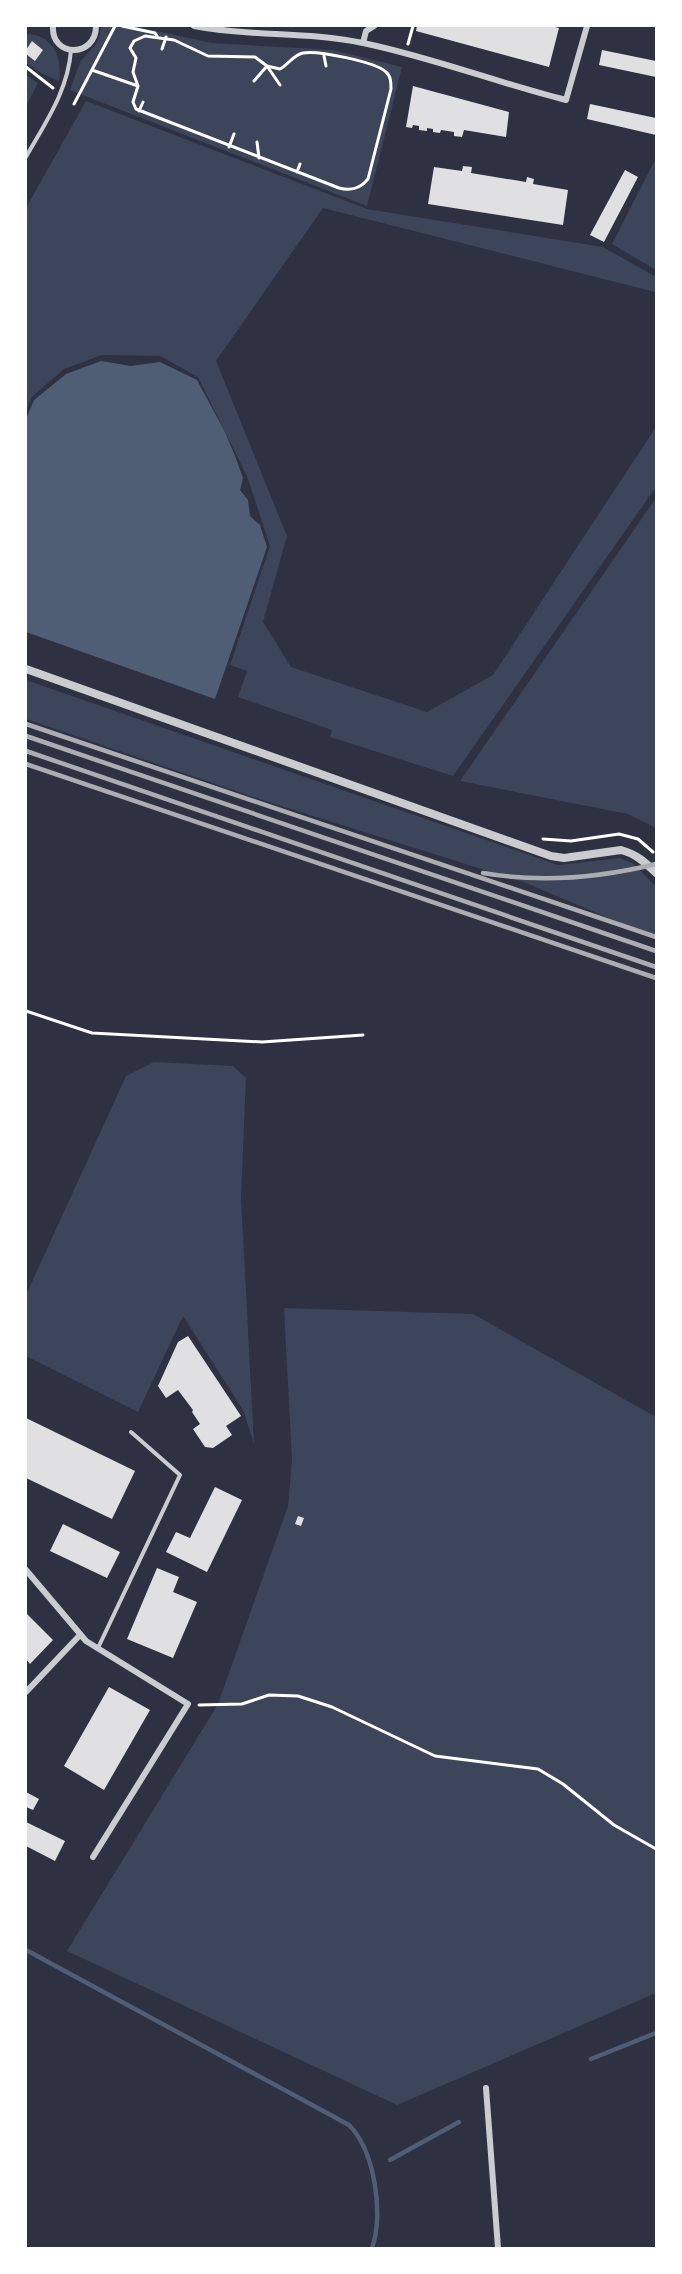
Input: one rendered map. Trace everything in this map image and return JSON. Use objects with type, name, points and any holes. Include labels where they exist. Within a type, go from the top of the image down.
[{"type":"street","points":[[53,26],[52,32],[57,42],[71,50],[78,50],[88,45],[95,36],[96,26]]},
{"type":"street","points":[[194,26],[222,31],[327,38],[363,43],[566,100],[587,26]]},
{"type":"street","points":[[363,43],[366,31],[374,26]]},
{"type":"street","points":[[26,669],[551,856],[564,858],[621,850],[631,852],[641,858],[657,873]]},
{"type":"street","points":[[26,1569],[80,1635],[188,1704],[93,1857]]},
{"type":"street","points":[[26,1692],[80,1635]]},
{"type":"street","points":[[486,2088],[498,2248]]},
{"type":"lane","points":[[26,158],[62,92],[71,50]]},
{"type":"lane","points":[[98,1648],[180,1475],[131,1432]]},
{"type":"path","points":[[74,104],[115,26]]},
{"type":"path","points":[[122,26],[154,33],[157,36]]},
{"type":"path","points":[[404,55],[413,26]]},
{"type":"path","points":[[267,66],[283,68],[302,53],[354,59],[384,69],[390,77],[391,90],[370,174],[364,183],[356,188],[344,189],[230,147],[139,111],[133,106],[138,86],[133,72],[136,60],[131,52],[131,44],[138,38],[157,36],[179,41],[208,56],[255,57],[267,66],[280,85]]},
{"type":"path","points":[[162,49],[166,38]]},
{"type":"path","points":[[324,56],[327,66]]},
{"type":"path","points":[[254,81],[267,66]]},
{"type":"path","points":[[26,67],[53,88],[62,92]]},
{"type":"path","points":[[92,70],[138,86]]},
{"type":"path","points":[[139,111],[143,102]]},
{"type":"path","points":[[230,147],[234,134]]},
{"type":"path","points":[[257,142],[259,158]]},
{"type":"path","points":[[297,172],[300,164]]},
{"type":"path","points":[[533,835],[558,842],[619,834],[638,839],[657,856]]},
{"type":"path","points":[[26,1011],[92,1034],[262,1042],[363,1035]]},
{"type":"path","points":[[188,1704],[209,1706],[242,1704],[269,1695],[298,1696],[332,1707],[435,1756],[538,1770],[563,1784],[614,1825],[657,1849]]},
{"type":"shaded area","points":[[102,26],[133,26],[212,43],[333,50],[402,67],[367,206],[70,90],[80,62],[97,43]]},
{"type":"shaded area","points":[[26,34],[43,38],[54,48],[59,64],[59,81],[26,63]]},
{"type":"shaded area","points":[[26,75],[38,83],[26,106]]},
{"type":"shaded area","points":[[86,101],[367,209],[603,247],[656,277],[656,295],[655,292],[323,208],[216,361],[287,536],[263,622],[291,667],[427,712],[493,675],[656,427],[656,487],[453,776],[330,737],[332,730],[238,697],[247,671],[230,665],[270,546],[247,476],[198,377],[160,356],[102,355],[64,369],[32,397],[26,410],[26,208]]},
{"type":"shaded area","points":[[656,158],[656,270],[612,244]]},
{"type":"shaded area","points":[[101,361],[131,366],[160,362],[197,380],[235,456],[243,478],[240,490],[248,500],[250,516],[260,525],[267,547],[215,699],[26,632],[26,419],[34,400],[66,374]]},
{"type":"shaded area","points":[[656,498],[656,828],[628,814],[460,781]]},
{"type":"shaded area","points":[[26,680],[558,865],[620,858],[634,864],[656,887],[656,938],[526,883],[259,799],[26,719]]},
{"type":"shaded area","points":[[154,1062],[233,1066],[246,1078],[241,1198],[254,1444],[243,1410],[183,1316],[138,1412],[26,1356],[26,1295],[126,1076]]},
{"type":"shaded area","points":[[284,1308],[473,1314],[656,1417],[656,1993],[397,2105],[67,1951],[218,1704],[288,1506],[292,1461]]},
{"type":"building","points":[[417,26],[551,26],[559,28],[549,67],[416,31]]},
{"type":"building","points":[[32,41],[43,50],[35,61],[26,54]]},
{"type":"building","points":[[602,50],[656,61],[656,77],[599,65]]},
{"type":"building","points":[[413,86],[509,112],[506,137],[464,130],[462,137],[454,136],[454,132],[441,130],[440,133],[433,132],[433,129],[427,128],[427,131],[419,130],[419,126],[413,125],[412,128],[406,127]]},
{"type":"building","points":[[590,104],[656,118],[656,135],[587,119]]},
{"type":"building","points":[[463,166],[472,167],[471,173],[526,182],[527,177],[534,179],[533,184],[568,190],[563,225],[428,204],[434,167],[462,171]]},
{"type":"building","points":[[625,170],[638,177],[604,242],[590,235]]},
{"type":"building","points":[[188,1336],[241,1416],[226,1426],[232,1435],[213,1448],[205,1447],[193,1429],[200,1424],[178,1390],[166,1398],[158,1386],[178,1342]]},
{"type":"building","points":[[26,1418],[135,1471],[112,1519],[26,1478]]},
{"type":"building","points":[[215,1487],[242,1500],[207,1572],[166,1552],[176,1532],[190,1538]]},
{"type":"building","points":[[298,1516],[304,1518],[301,1526],[295,1524]]},
{"type":"building","points":[[63,1524],[120,1552],[107,1578],[50,1551]]},
{"type":"building","points":[[157,1568],[179,1577],[173,1592],[197,1602],[173,1658],[127,1639]]},
{"type":"building","points":[[26,1613],[53,1640],[30,1664],[26,1659]]},
{"type":"building","points":[[109,1687],[150,1710],[104,1790],[64,1766]]},
{"type":"building","points":[[26,1792],[39,1799],[33,1810],[26,1807]]},
{"type":"building","points":[[26,1822],[65,1841],[55,1861],[26,1846]]},
{"type":"waterway","points":[[26,1950],[349,2125],[358,2136],[365,2151],[375,2184],[377,2219],[372,2248]]},
{"type":"waterway","points":[[591,2059],[656,2033]]},
{"type":"waterway","points":[[390,2160],[459,2122]]},
{"type":"railway","points":[[26,724],[656,937]]},
{"type":"railway","points":[[26,736],[656,951]]},
{"type":"railway","points":[[26,751],[656,967]]},
{"type":"railway","points":[[26,764],[656,978]]},
{"type":"railway","points":[[483,873],[526,878],[570,878],[613,873],[656,864]]}]
